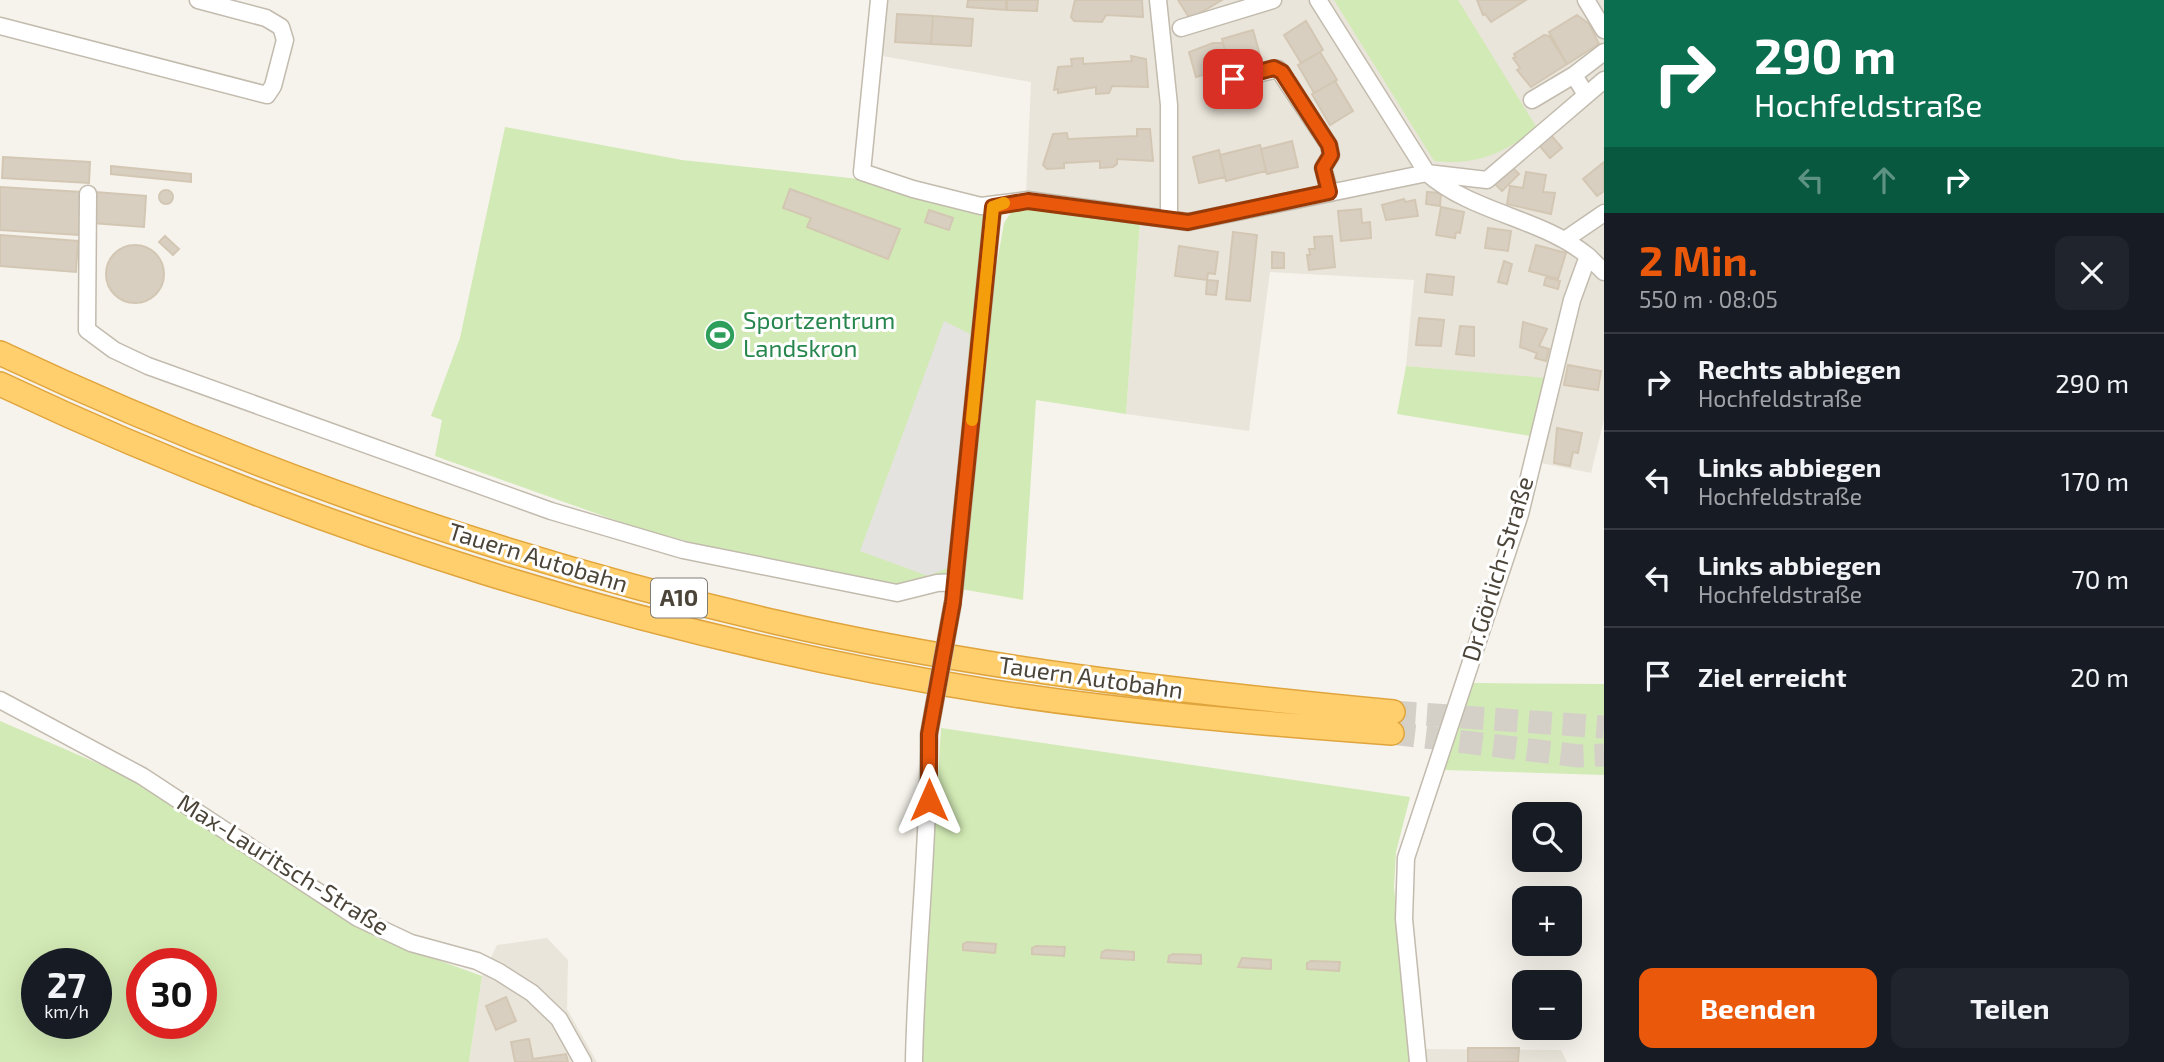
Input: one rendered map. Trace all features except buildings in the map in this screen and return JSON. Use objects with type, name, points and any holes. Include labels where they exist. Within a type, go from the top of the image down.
[{"type":"highway","name":"Tauern Autobahn","points":[[0,353],[68,385],[244,459],[427,525],[601,579],[778,622],[999,665],[1392,722],[1188,718],[986,691],[791,653],[610,608],[431,556],[233,484],[0,384]]},
{"type":"street","points":[[0,26],[267,95],[273,86],[285,40],[281,27],[266,18],[198,0]]},
{"type":"street","points":[[878,0],[862,172],[913,189],[993,207],[1028,201],[1188,222],[1427,173],[1487,180]]},
{"type":"street","points":[[1158,0],[1169,105],[1169,219]]},
{"type":"street","points":[[1181,28],[1273,0]]},
{"type":"street","points":[[1318,0],[1427,173],[1446,190],[1480,207],[1566,239],[1604,272]]},
{"type":"street","points":[[1586,0],[1604,30]]},
{"type":"street","points":[[1532,100],[1574,75],[1604,52]]},
{"type":"street","points":[[1215,84],[1278,69],[1329,145],[1331,155],[1323,168],[1329,192]]},
{"type":"street","points":[[1574,75],[1586,94]]},
{"type":"street","points":[[1480,207],[1487,180],[1604,80]]},
{"type":"street","points":[[88,194],[87,330],[114,351],[148,366],[551,511],[683,550],[897,593],[937,583],[955,582]]},
{"type":"street","points":[[914,1062],[920,908],[929,822],[929,734],[953,602],[993,207]]},
{"type":"street","points":[[1566,239],[1604,212]]},
{"type":"street","name":"Dr.Görlich-Straße","points":[[1418,1062],[1404,919],[1406,858],[1520,514],[1572,300],[1588,256]]},
{"type":"street","name":"Max-Lauritsch-Straße","points":[[0,701],[142,776],[358,918],[411,943],[477,961],[532,993],[559,1019],[583,1062]]},
{"type":"shaded area","points":[[887,0],[1604,0],[1604,420],[1591,473],[1536,462],[1556,380],[1406,366],[1414,280],[1270,272],[1249,431],[1126,414],[1140,223],[1026,195],[1031,82],[882,56]]},
{"type":"shaded area","points":[[944,321],[970,334],[952,556],[950,567],[928,576],[860,551]]},
{"type":"shaded area","points":[[547,938],[568,960],[567,1009],[597,1062],[469,1062],[482,976],[497,945]]},
{"type":"shaded area","points":[[1425,1049],[1561,1050],[1567,1062],[1420,1062]]},
{"type":"green space","points":[[1334,0],[1458,0],[1537,128],[1489,156],[1464,161],[1434,161]]},
{"type":"green space","name":"Sportzentrum Landskron","points":[[505,127],[682,160],[859,179],[992,214],[953,567],[936,581],[906,585],[747,557],[637,528],[435,456],[442,420],[431,416],[460,338]]},
{"type":"green space","points":[[1024,207],[1140,222],[1126,414],[1036,400],[1023,600],[961,589],[979,366],[1004,223],[1012,211]]},
{"type":"green space","points":[[1406,366],[1546,378],[1530,436],[1397,414]]},
{"type":"green space","points":[[1473,683],[1604,684],[1604,775],[1444,770]]},
{"type":"green space","points":[[0,721],[141,782],[377,938],[482,976],[469,1062],[0,1062]]},
{"type":"green space","points":[[941,728],[1410,797],[1396,852],[1394,887],[1410,1062],[921,1062]]},
{"type":"tunnel","points":[[1393,712],[1604,727]]},
{"type":"tunnel","points":[[1392,733],[1579,756],[1604,755]]},
{"type":"slow traffic","points":[[972,420],[988,281],[993,207],[1004,203]]},
{"type":"place","name":"Sportzentrum Landskron","points":[[720,335]]},
{"type":"route","points":[[929,800],[929,734],[953,602],[977,359],[988,281],[993,207],[1005,202],[1028,201],[1188,222],[1329,192],[1323,168],[1331,155],[1329,145],[1282,72],[1274,68],[1233,79]]}]
